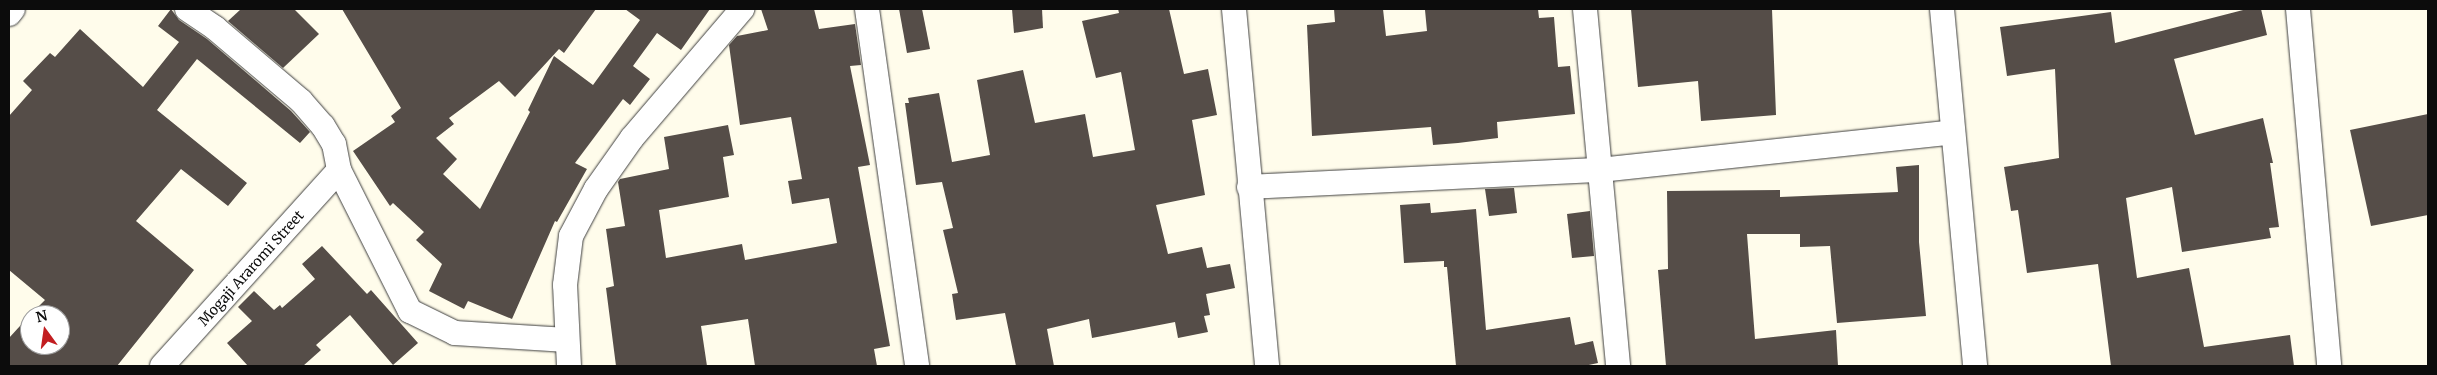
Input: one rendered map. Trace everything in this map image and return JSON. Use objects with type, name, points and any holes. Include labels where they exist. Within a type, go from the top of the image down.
[{"type":"street","points":[[9,14],[13,9]]},
{"type":"street","points":[[186,9],[215,28],[301,101],[334,144],[339,170],[410,311],[455,333],[566,340]]},
{"type":"street","points":[[569,366],[566,340],[565,285],[570,236],[596,189],[632,138],[742,9]]},
{"type":"street","points":[[867,9],[917,366]]},
{"type":"street","points":[[1234,9],[1267,366]]},
{"type":"street","points":[[1585,9],[1618,366]]},
{"type":"street","points":[[1942,9],[1975,366]]},
{"type":"street","points":[[2298,9],[2329,366]]},
{"type":"street","points":[[1249,187],[1600,170],[1953,132]]},
{"type":"street","name":"Mogaji Araromi Street","points":[[162,366],[339,170]]},
{"type":"building","points":[[171,9],[179,20],[207,39],[291,111],[310,132],[300,143],[197,59],[157,110],[247,183],[228,206],[181,169],[136,221],[194,270],[117,366],[9,366],[9,338],[20,326],[20,355],[70,355],[70,305],[40,305],[45,300],[9,270],[9,116],[32,90],[23,81],[50,53],[55,57],[80,29],[143,87],[179,42],[158,26]]},
{"type":"building","points":[[241,9],[294,9],[319,34],[283,68],[228,21]]},
{"type":"building","points":[[342,9],[596,9],[564,53],[559,49],[515,97],[499,81],[449,118],[454,124],[436,138],[457,159],[443,174],[480,209],[530,112],[528,110],[554,56],[593,85],[640,20],[625,9],[710,9],[681,50],[657,33],[633,66],[650,79],[630,105],[623,99],[575,163],[587,169],[557,222],[555,221],[512,319],[468,301],[464,309],[429,291],[442,264],[416,240],[424,232],[393,203],[390,206],[353,151],[395,122],[391,116],[401,108]]},
{"type":"building","points":[[761,9],[814,9],[819,29],[855,24],[861,65],[850,66],[870,165],[858,167],[890,346],[874,349],[877,366],[755,366],[748,319],[701,326],[707,366],[616,366],[606,288],[614,286],[606,229],[625,226],[618,182],[620,179],[669,169],[664,137],[728,125],[734,155],[723,157],[729,197],[659,210],[666,258],[742,244],[745,260],[837,243],[829,198],[792,204],[788,181],[802,179],[791,117],[740,125],[729,45],[737,36],[768,30]]},
{"type":"building","points":[[899,9],[922,9],[930,49],[907,53]]},
{"type":"building","points":[[1012,9],[1042,9],[1043,28],[1014,33]]},
{"type":"building","points":[[1118,9],[1169,9],[1184,74],[1208,69],[1217,115],[1192,120],[1205,195],[1156,205],[1168,254],[1202,247],[1207,268],[1230,264],[1235,288],[1206,294],[1210,315],[1204,316],[1208,332],[1178,338],[1175,322],[1092,338],[1089,319],[1047,329],[1054,366],[1016,366],[1005,313],[956,320],[952,294],[958,293],[943,230],[953,228],[942,182],[916,185],[905,103],[909,103],[908,98],[939,93],[952,162],[990,155],[977,80],[1023,70],[1035,123],[1085,114],[1093,157],[1135,150],[1121,72],[1096,78],[1082,21],[1119,13]]},
{"type":"building","points":[[1334,9],[1383,9],[1386,36],[1427,31],[1425,10],[1538,9],[1539,18],[1554,17],[1558,67],[1570,66],[1575,114],[1497,122],[1498,138],[1458,143],[1433,145],[1431,127],[1312,136],[1307,25],[1335,22]]},
{"type":"building","points":[[1631,9],[1772,9],[1776,115],[1701,121],[1698,81],[1638,87]]},
{"type":"building","points":[[2247,9],[2261,9],[2267,35],[2174,59],[2195,135],[2263,118],[2273,163],[2270,163],[2279,227],[2269,228],[2271,238],[2182,252],[2172,187],[2126,198],[2137,278],[2189,268],[2204,347],[2290,335],[2294,366],[2111,366],[2098,264],[2027,273],[2018,210],[2011,211],[2004,167],[2059,158],[2055,69],[2007,76],[2000,27],[2111,12],[2115,43]]},
{"type":"building","points":[[2428,114],[2428,215],[2371,226],[2350,130]]},
{"type":"building","points":[[1919,165],[1919,242],[1926,316],[1837,323],[1830,246],[1800,247],[1800,234],[1747,234],[1755,339],[1836,330],[1838,366],[1666,366],[1658,270],[1668,269],[1667,191],[1780,190],[1780,197],[1898,192],[1896,167]]},
{"type":"building","points":[[1514,188],[1517,213],[1489,216],[1485,189]]},
{"type":"building","points":[[1430,203],[1431,213],[1476,209],[1486,330],[1570,317],[1575,345],[1593,341],[1598,363],[1584,366],[1456,366],[1447,267],[1444,267],[1444,261],[1404,263],[1400,205]]},
{"type":"building","points":[[1590,211],[1594,256],[1572,258],[1567,214]]},
{"type":"building","points":[[322,246],[367,294],[371,290],[418,343],[393,365],[350,315],[316,345],[321,350],[303,366],[248,366],[227,343],[252,321],[238,307],[254,291],[274,310],[280,305],[282,308],[315,279],[302,264]]}]
